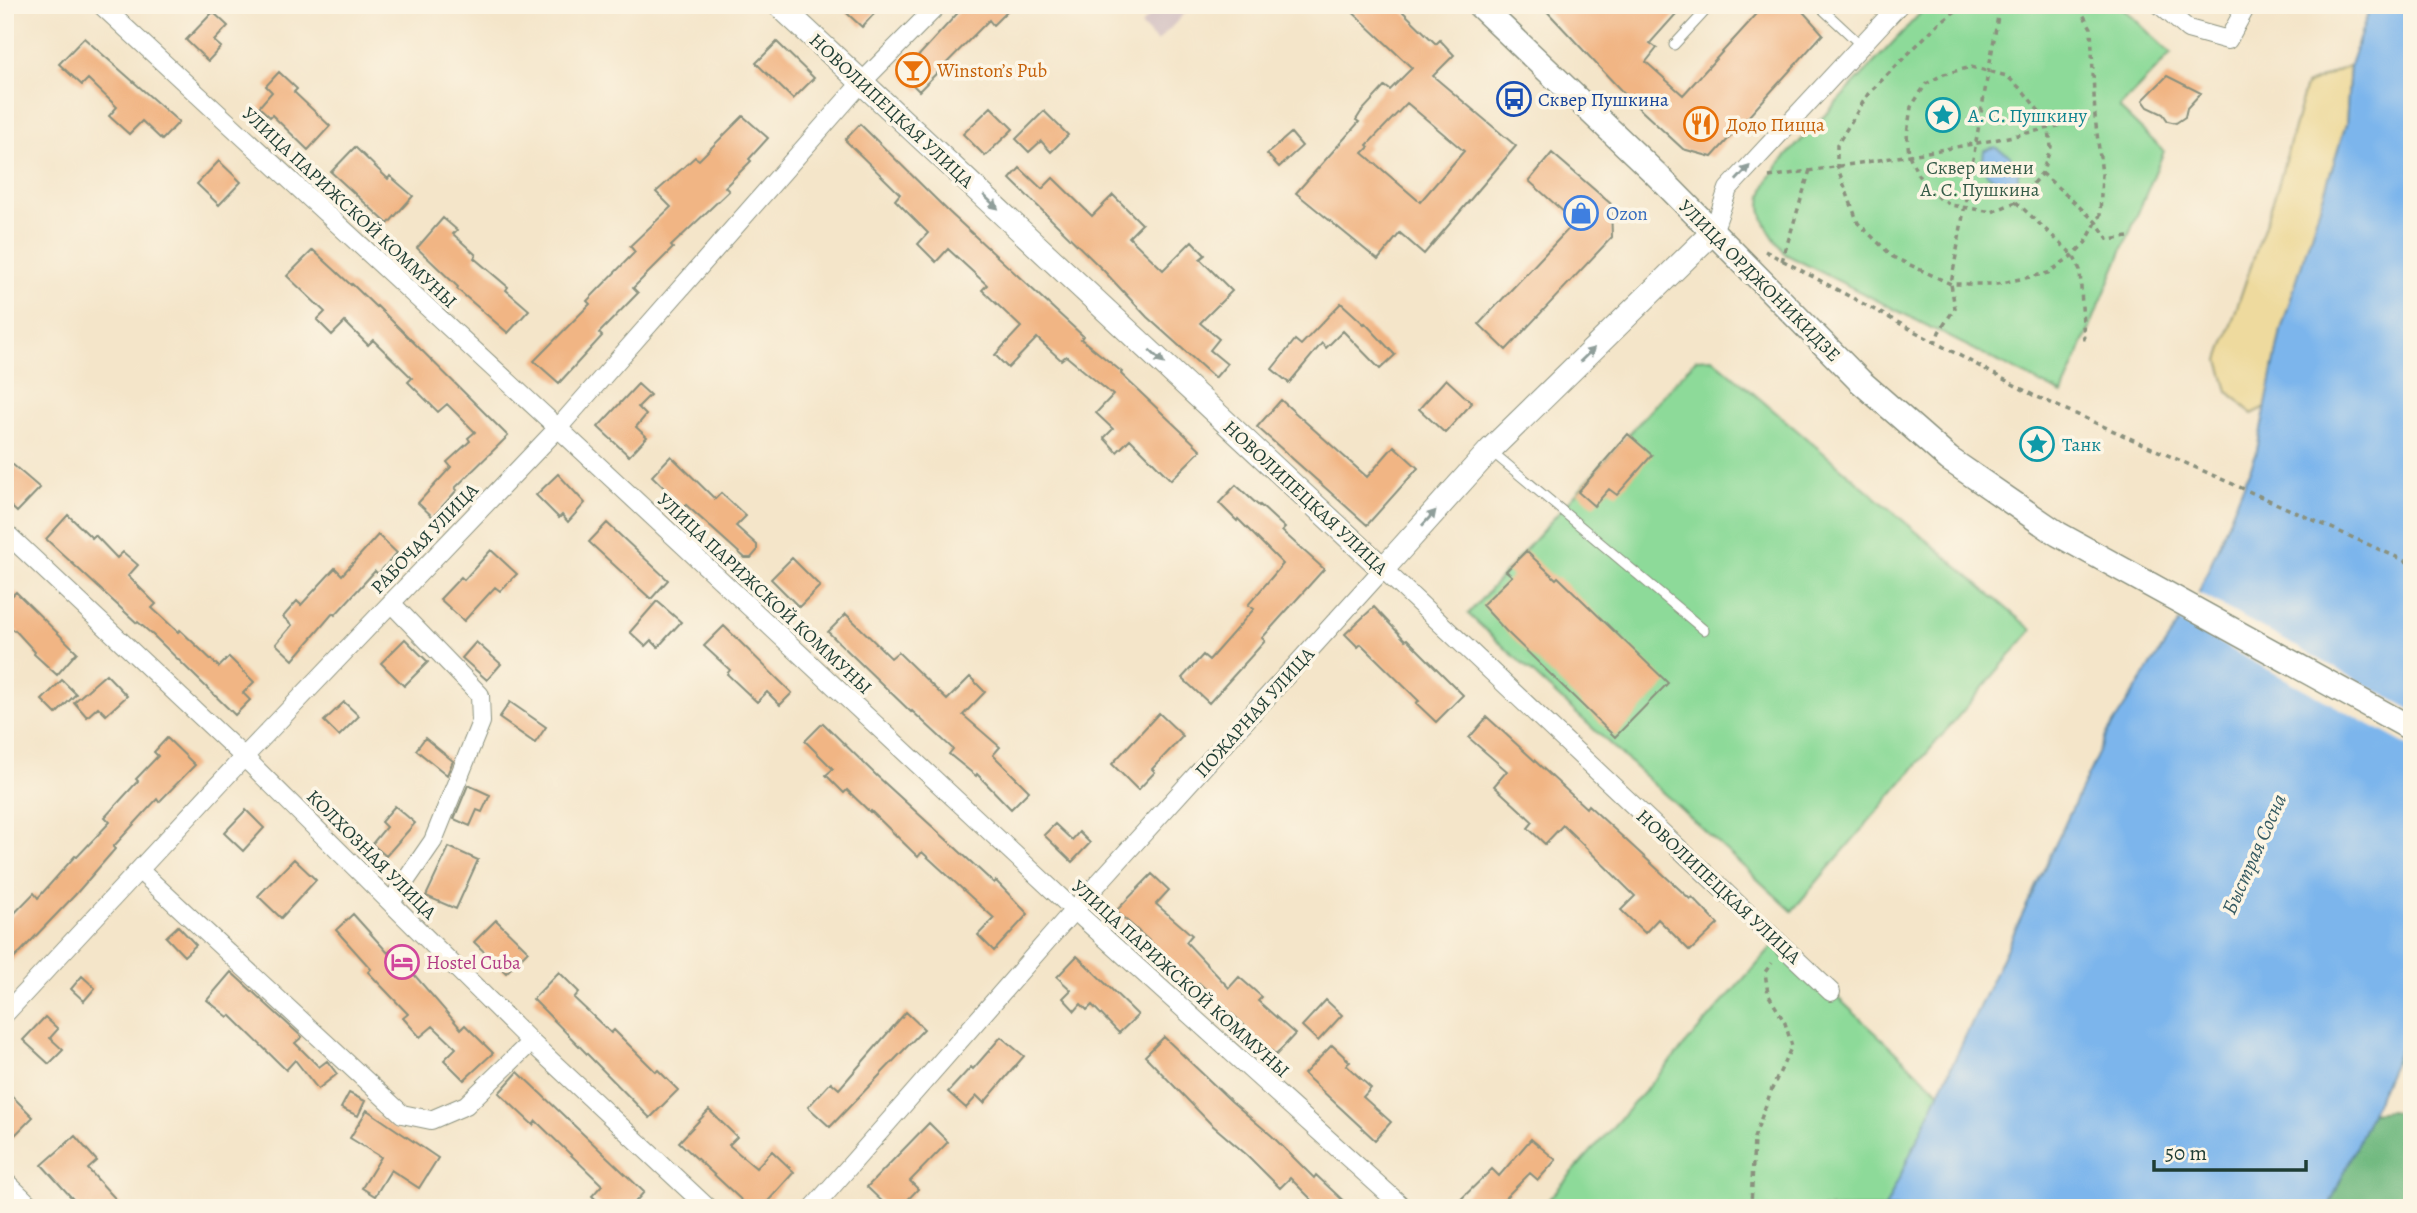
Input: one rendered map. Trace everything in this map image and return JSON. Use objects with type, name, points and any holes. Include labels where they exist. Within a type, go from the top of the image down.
[{"type":"main road","name":"УЛИЦА ОРДЖОНИКИДЗЕ","points":[[1479,5],[1656,174],[1860,382],[1949,459],[2058,534],[2412,729]]},
{"type":"street","name":"УЛИЦА ПАРИЖСКОЙ КОММУНЫ","points":[[101,5],[1074,910],[1404,1208]]},
{"type":"street","name":"НОВОЛИПЕЦКАЯ УЛИЦА","points":[[779,5],[1383,569],[1830,992]]},
{"type":"street","name":"РАБОЧАЯ УЛИЦА","points":[[5,1014],[244,757],[558,428],[862,82],[938,5]]},
{"type":"street","points":[[1713,232],[1728,189],[1899,5]]},
{"type":"street","points":[[2160,5],[2188,29],[2228,40],[2247,5]]},
{"type":"street","name":"ПОЖАРНАЯ УЛИЦА","points":[[813,1208],[1074,910],[1490,450],[1713,232]]},
{"type":"street","name":"КОЛХОЗНАЯ УЛИЦА","points":[[5,532],[244,757],[531,1042],[708,1208]]},
{"type":"street","points":[[391,603],[480,695],[481,722],[433,841],[391,902]]},
{"type":"street","points":[[139,870],[402,1114],[431,1120],[466,1105],[531,1042]]},
{"type":"street","points":[[5,1181],[33,1208]]},
{"type":"lane","points":[[1674,45],[1711,5]]},
{"type":"lane","points":[[1818,5],[1862,46]]},
{"type":"lane","points":[[1490,450],[1704,630]]},
{"type":"path","points":[[1964,5],[1939,23],[1868,94],[1836,145],[1837,166],[1858,223],[1893,257],[1951,284],[1997,284],[2048,273],[2086,242],[2100,215],[2102,174],[2095,117],[2091,28],[2081,11],[2071,5]]},
{"type":"path","points":[[1936,344],[1939,332],[1955,308],[1951,284],[2000,5]]},
{"type":"path","points":[[1971,67],[1989,70],[2007,76],[2024,92],[2049,129],[2051,147],[2042,173],[2016,202],[1992,212],[1951,205],[1931,193],[1918,175],[1909,155],[1907,134],[1911,107],[1926,84],[1971,67]]},
{"type":"path","points":[[1769,177],[1976,143],[2095,117]]},
{"type":"path","points":[[1782,261],[1810,170]]},
{"type":"path","points":[[2042,173],[2096,222],[2109,240],[2128,237]]},
{"type":"path","points":[[2016,202],[2073,255],[2080,270],[2084,342]]},
{"type":"path","points":[[1760,248],[2034,396],[2412,564]]},
{"type":"path","points":[[1751,1208],[1754,1138],[1771,1091],[1792,1046],[1785,1023],[1768,994],[1765,972],[1785,948]]},
{"type":"shaded area","points":[[1160,5],[1193,5],[1157,42],[1141,25]]},
{"type":"green space","name":"Сквер имени А. С. Пушкина","points":[[1928,5],[2120,5],[2171,54],[2119,108],[2164,151],[2062,394],[1785,254],[1764,220],[1761,200],[1764,189],[1779,164]]},
{"type":"green space","points":[[1712,358],[2032,630],[1792,911],[1468,614],[1696,359]]},
{"type":"green space","points":[[1777,941],[1940,1093],[1885,1208],[1541,1208]]},
{"type":"green space","points":[[2412,1022],[2412,1066],[2394,1062]]},
{"type":"green space","points":[[2390,1111],[2412,1117],[2412,1208],[2328,1208],[2371,1113]]},
{"type":"sand","points":[[2350,65],[2346,124],[2281,330],[2266,407],[2252,414],[2228,391],[2219,360],[2277,189],[2306,85]]},
{"type":"water","name":"Быстрая Сосна","points":[[2371,5],[2412,5],[2412,1022],[2328,1208],[1885,1208],[2108,732],[2199,592],[2256,455],[2281,330],[2346,124],[2350,65]]},
{"type":"water","points":[[1995,147],[2009,155],[2020,170],[2018,181],[2007,187],[1987,174],[1981,162],[1984,150]]},
{"type":"pier","points":[[2195,591],[2412,710],[2412,748],[2177,620]]},
{"type":"building","points":[[838,5],[882,5],[862,27]]},
{"type":"building","points":[[965,5],[1013,5],[993,25],[989,20],[919,91],[902,74]]},
{"type":"building","points":[[1345,5],[1396,5],[1436,44],[1440,40],[1454,55],[1433,76],[1516,146],[1424,254],[1400,233],[1378,260],[1296,193],[1359,122],[1356,120],[1361,112],[1385,86],[1390,90],[1412,68]],"holes":[[[1407,103],[1464,151],[1420,202],[1363,153],[1369,147],[1367,145]]]},
{"type":"building","points":[[1541,5],[1684,5],[1650,43],[1657,48],[1646,62],[1683,95],[1765,5],[1797,5],[1823,34],[1712,157],[1683,149],[1630,100]]},
{"type":"building","points":[[213,12],[228,26],[214,41],[221,47],[208,61],[186,40]]},
{"type":"building","points":[[84,38],[179,122],[162,140],[142,121],[129,134],[109,116],[117,107],[88,79],[82,85],[59,64]]},
{"type":"building","points":[[777,42],[814,78],[793,99],[756,63]]},
{"type":"building","points":[[279,72],[297,89],[294,92],[330,126],[308,150],[272,115],[270,117],[259,107],[272,92],[266,86]]},
{"type":"building","points":[[2167,76],[2201,93],[2187,108],[2185,117],[2176,123],[2168,121],[2163,114],[2148,107],[2143,100]]},
{"type":"building","points":[[991,107],[1013,129],[985,156],[963,134]]},
{"type":"building","points":[[1044,111],[1068,135],[1051,152],[1041,141],[1029,152],[1016,139]]},
{"type":"building","points":[[743,116],[768,138],[749,159],[751,161],[725,187],[729,191],[671,246],[673,248],[633,288],[638,293],[599,333],[602,336],[559,383],[534,361],[590,304],[587,301],[635,252],[630,246],[671,207],[656,192],[695,157],[699,160]]},
{"type":"building","points":[[860,124],[949,212],[1083,336],[1081,339],[1122,372],[1121,374],[1201,450],[1171,480],[1130,439],[1117,452],[1104,438],[1113,429],[1096,413],[1113,395],[1066,356],[1061,360],[1037,338],[1008,368],[995,355],[1021,327],[982,290],[987,285],[948,249],[936,262],[918,244],[928,233],[895,200],[900,194],[845,140]]},
{"type":"building","points":[[1291,133],[1302,146],[1279,167],[1267,154]]},
{"type":"building","points":[[355,147],[388,179],[390,176],[413,196],[388,224],[331,172]]},
{"type":"building","points":[[1552,153],[1611,204],[1612,237],[1506,350],[1479,324],[1575,222],[1529,181]]},
{"type":"building","points":[[219,161],[241,182],[219,205],[197,184]]},
{"type":"building","points":[[1020,168],[1042,189],[1053,178],[1092,216],[1113,195],[1142,224],[1129,237],[1163,270],[1192,241],[1205,255],[1200,259],[1232,291],[1200,323],[1219,339],[1210,350],[1227,364],[1215,378],[1147,317],[1010,179]]},
{"type":"building","points":[[443,218],[457,230],[453,234],[476,255],[474,258],[508,287],[506,290],[529,310],[508,333],[457,289],[458,287],[417,248]]},
{"type":"building","points":[[313,250],[377,306],[508,436],[455,488],[457,490],[433,517],[418,503],[451,467],[447,462],[470,441],[468,438],[475,432],[447,404],[438,412],[408,382],[412,378],[373,340],[368,345],[345,322],[332,335],[317,320],[325,312],[287,276]]},
{"type":"building","points":[[1341,303],[1365,323],[1395,355],[1380,369],[1343,331],[1326,348],[1322,343],[1289,383],[1272,369],[1295,340],[1301,345]]},
{"type":"building","points":[[1446,379],[1472,403],[1445,433],[1419,409]]},
{"type":"building","points":[[638,384],[650,395],[638,407],[646,415],[636,427],[647,437],[629,456],[598,427]]},
{"type":"building","points":[[1281,400],[1367,477],[1394,446],[1418,468],[1367,525],[1257,427]]},
{"type":"building","points":[[1628,434],[1652,455],[1617,495],[1609,489],[1594,506],[1578,492]]},
{"type":"building","points":[[671,456],[715,499],[721,493],[746,516],[736,526],[757,545],[757,551],[751,558],[745,558],[652,476]]},
{"type":"building","points":[[5,458],[40,488],[17,512],[5,501]]},
{"type":"building","points":[[558,474],[585,503],[568,522],[562,515],[559,518],[536,495]]},
{"type":"building","points":[[1236,485],[1285,528],[1282,531],[1324,569],[1262,638],[1265,641],[1209,703],[1182,678],[1203,655],[1209,660],[1254,609],[1248,605],[1283,564],[1219,503]]},
{"type":"building","points":[[68,515],[92,538],[95,535],[117,558],[123,552],[138,565],[128,576],[156,604],[152,608],[178,632],[180,630],[219,667],[229,657],[254,682],[243,693],[250,700],[235,715],[154,636],[46,539]]},
{"type":"building","points":[[607,523],[668,580],[651,599],[589,542]]},
{"type":"building","points":[[378,535],[397,553],[378,574],[375,571],[335,615],[333,613],[293,660],[276,644],[292,625],[283,617],[297,601],[301,605],[335,568],[342,575]]},
{"type":"building","points":[[491,550],[517,574],[500,591],[495,587],[464,621],[440,599],[461,577],[464,580]]},
{"type":"building","points":[[1526,551],[1556,579],[1558,577],[1668,683],[1615,737],[1482,605],[1512,576],[1506,571]]},
{"type":"building","points":[[792,558],[820,586],[799,607],[771,579]]},
{"type":"building","points":[[16,592],[77,652],[57,675],[34,654],[15,630],[5,623],[5,602]]},
{"type":"building","points":[[657,601],[681,622],[658,647],[651,640],[645,646],[630,632]]},
{"type":"building","points":[[1374,607],[1463,695],[1436,722],[1416,703],[1419,701],[1361,644],[1358,647],[1345,634]]},
{"type":"building","points":[[846,614],[891,658],[898,652],[947,700],[970,677],[985,692],[963,715],[1000,747],[993,755],[1029,791],[1011,809],[977,774],[976,776],[949,754],[953,749],[828,632]]},
{"type":"building","points":[[724,626],[792,693],[780,705],[767,692],[757,702],[727,674],[730,670],[704,646]]},
{"type":"building","points":[[405,639],[428,662],[404,686],[381,663]]},
{"type":"building","points":[[476,642],[501,664],[487,680],[462,658]]},
{"type":"building","points":[[106,674],[127,696],[106,715],[98,707],[87,717],[74,702]]},
{"type":"building","points":[[62,680],[76,694],[56,714],[42,700]]},
{"type":"building","points":[[344,702],[359,716],[339,736],[324,721]]},
{"type":"building","points":[[510,702],[546,727],[535,743],[499,718]]},
{"type":"building","points":[[1159,713],[1183,736],[1152,769],[1155,772],[1138,790],[1112,764]]},
{"type":"building","points":[[1487,717],[1586,808],[1588,805],[1690,899],[1692,897],[1718,924],[1690,951],[1658,919],[1645,933],[1621,910],[1635,896],[1563,825],[1545,844],[1528,828],[1533,822],[1494,786],[1507,771],[1469,738]]},
{"type":"building","points":[[823,723],[994,883],[996,881],[1028,914],[994,951],[978,935],[994,918],[922,852],[918,857],[871,811],[847,790],[844,793],[826,775],[833,769],[805,741]]},
{"type":"building","points":[[167,738],[195,765],[159,802],[157,799],[113,847],[115,849],[75,895],[5,968],[5,923],[34,893],[38,898],[110,822],[105,817],[158,756],[154,752]]},
{"type":"building","points":[[425,738],[453,761],[447,775],[416,750]]},
{"type":"building","points":[[468,785],[490,795],[482,812],[477,810],[470,826],[454,819]]},
{"type":"building","points":[[395,806],[415,823],[386,856],[372,844],[386,827],[381,822]]},
{"type":"building","points":[[246,810],[264,828],[243,851],[224,833]]},
{"type":"building","points":[[1055,824],[1072,840],[1079,832],[1090,843],[1072,862],[1044,835]]},
{"type":"building","points":[[449,847],[478,860],[456,909],[426,896]]},
{"type":"building","points":[[294,859],[316,880],[281,918],[258,896]]},
{"type":"building","points":[[1152,874],[1169,890],[1156,904],[1192,935],[1186,942],[1229,988],[1239,977],[1262,997],[1258,1001],[1295,1034],[1276,1055],[1199,983],[1195,987],[1166,956],[1116,911]]},
{"type":"building","points":[[353,914],[388,953],[392,949],[461,1029],[465,1025],[493,1053],[464,1080],[444,1060],[456,1048],[433,1026],[420,1037],[403,1018],[408,1014],[368,972],[371,969],[336,930]]},
{"type":"building","points":[[496,920],[528,951],[506,973],[474,942]]},
{"type":"building","points":[[178,926],[196,945],[184,956],[166,937]]},
{"type":"building","points":[[1077,956],[1138,1015],[1119,1033],[1092,1005],[1087,1010],[1081,1004],[1075,1011],[1063,998],[1071,990],[1057,977]]},
{"type":"building","points":[[231,972],[302,1037],[295,1043],[319,1067],[327,1061],[337,1074],[318,1089],[295,1060],[286,1070],[230,1015],[228,1017],[207,1000]]},
{"type":"building","points":[[559,972],[579,992],[574,998],[611,1033],[614,1030],[678,1090],[650,1118],[533,999]]},
{"type":"building","points":[[82,976],[95,988],[84,1001],[71,989]]},
{"type":"building","points":[[1326,1000],[1342,1015],[1318,1041],[1302,1026]]},
{"type":"building","points":[[906,1012],[924,1029],[830,1127],[808,1107],[831,1082],[839,1089]]},
{"type":"building","points":[[45,1017],[58,1029],[50,1038],[63,1050],[49,1064],[23,1040]]},
{"type":"building","points":[[1001,1037],[1024,1056],[984,1103],[977,1096],[966,1108],[948,1092]]},
{"type":"building","points":[[1164,1037],[1314,1178],[1316,1175],[1351,1208],[1320,1208],[1290,1178],[1280,1188],[1211,1124],[1145,1056]]},
{"type":"building","points":[[1332,1045],[1350,1062],[1346,1065],[1371,1088],[1363,1097],[1391,1122],[1375,1140],[1304,1074]]},
{"type":"building","points":[[518,1072],[644,1192],[630,1208],[605,1208],[592,1196],[602,1185],[536,1121],[533,1125],[499,1093]]},
{"type":"building","points":[[5,1089],[33,1117],[5,1145]]},
{"type":"building","points":[[349,1093],[365,1101],[358,1116],[341,1108]]},
{"type":"building","points":[[367,1110],[438,1158],[419,1188],[391,1170],[375,1196],[362,1188],[381,1157],[350,1138]]},
{"type":"building","points":[[709,1110],[737,1137],[729,1145],[756,1168],[772,1151],[794,1172],[762,1208],[750,1208],[679,1142]]},
{"type":"building","points":[[929,1123],[948,1142],[910,1181],[918,1189],[900,1208],[889,1208],[867,1187]]},
{"type":"building","points":[[75,1136],[97,1161],[88,1169],[124,1208],[81,1208],[42,1165]]},
{"type":"building","points":[[1531,1139],[1556,1160],[1538,1180],[1530,1173],[1495,1208],[1452,1208],[1492,1169],[1499,1176]]},
{"type":"place","name":"Winston’s Pub","points":[[913,70]]},
{"type":"place","name":"Сквер Пушкина","points":[[1514,99]]},
{"type":"place","name":"А. С. Пушкину","points":[[1943,115]]},
{"type":"place","name":"Додо Пицца","points":[[1701,124]]},
{"type":"place","name":"Ozon","points":[[1581,213]]},
{"type":"place","name":"Танк","points":[[2037,444]]},
{"type":"place","name":"Hostel Cuba","points":[[402,962]]}]
